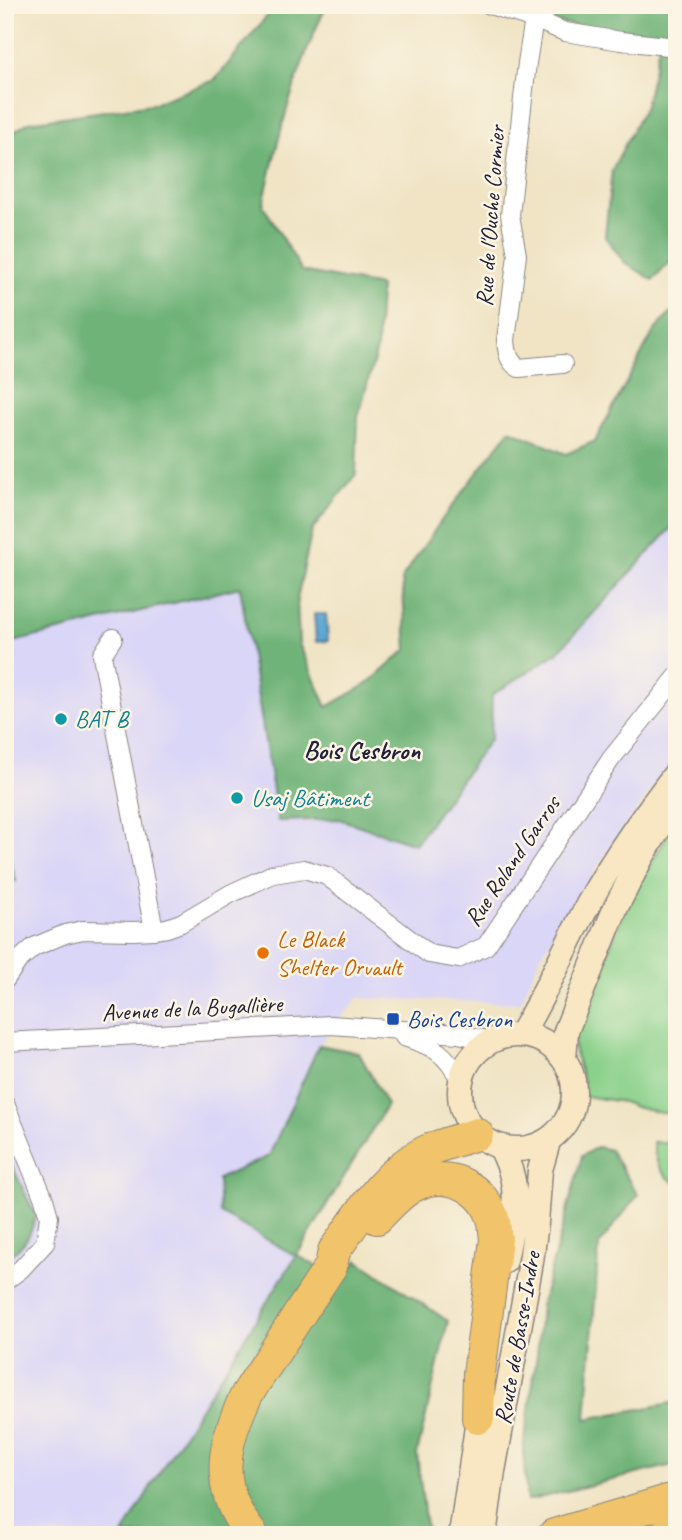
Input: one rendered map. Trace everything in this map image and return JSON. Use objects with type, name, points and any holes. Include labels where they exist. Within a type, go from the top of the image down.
[{"type":"highway","points":[[252,1535],[235,1511],[226,1482],[225,1459],[236,1416],[247,1394],[331,1266],[334,1251],[387,1179],[400,1167],[427,1151],[489,1140]]},
{"type":"highway","points":[[331,1266],[344,1259],[396,1198],[415,1185],[432,1180],[456,1180],[476,1192],[486,1204],[494,1221],[496,1239],[479,1374],[478,1418]]},
{"type":"highway","points":[[554,1535],[677,1498]]},
{"type":"highway","points":[[664,1535],[677,1531]]},
{"type":"main road","points":[[521,1034],[591,899],[677,772]]},
{"type":"main road","points":[[564,1060],[566,1031],[615,909],[641,858],[677,798]]},
{"type":"main road","points":[[521,1034],[543,1041],[564,1060],[574,1082],[574,1101],[566,1123],[548,1142],[519,1148],[489,1140],[464,1115],[460,1100],[461,1082],[468,1062],[477,1050],[488,1040],[521,1034]]},
{"type":"main road","name":"Route de Basse-Indre","points":[[484,1535],[478,1418],[515,1197],[512,1175],[489,1140]]},
{"type":"main road","name":"Route de Basse-Indre","points":[[461,1535],[482,1470],[531,1262],[540,1170],[548,1142]]},
{"type":"street","points":[[490,5],[565,32],[677,47]]},
{"type":"street","name":"Rue de l'Ouche Cormier","points":[[534,19],[510,215],[517,256],[506,340],[507,354],[519,368],[563,363]]},
{"type":"street","points":[[113,638],[102,655],[154,930]]},
{"type":"street","name":"Rue Roland Garros","points":[[5,980],[18,961],[34,947],[65,934],[83,930],[154,930],[181,923],[230,894],[273,874],[304,869],[327,876],[429,954],[458,959],[486,946],[611,759],[677,677]]},
{"type":"street","name":"Avenue de la Bugallière","points":[[5,1042],[331,1025],[458,1034],[488,1040]]},
{"type":"street","name":"Avenue de la Bugallière","points":[[381,1029],[422,1043],[442,1054],[451,1063],[461,1082]]},
{"type":"street","points":[[5,1104],[49,1217],[45,1243],[21,1269],[5,1280]]},
{"type":"shaded area","points":[[677,522],[677,754],[605,855],[541,955],[520,1003],[358,998],[319,1045],[269,1156],[219,1179],[220,1213],[297,1255],[123,1535],[5,1535],[5,883],[16,881],[5,843],[5,644],[240,587],[278,821],[339,819],[415,844],[491,738],[492,695],[557,653]]},
{"type":"green space","points":[[268,5],[327,5],[306,53],[289,103],[263,205],[302,271],[380,286],[377,349],[358,417],[356,474],[312,530],[297,599],[299,644],[327,707],[369,683],[407,649],[402,578],[443,518],[510,430],[566,454],[595,441],[654,331],[677,306],[677,522],[557,653],[492,695],[491,738],[415,844],[339,819],[278,821],[240,587],[5,644],[5,137],[29,122],[152,104],[215,80],[267,16]]},
{"type":"green space","points":[[508,5],[677,5],[677,255],[653,280],[624,262],[605,236],[612,170],[645,106],[660,41],[534,18]]},
{"type":"green space","points":[[677,821],[677,1114],[584,1096],[574,1038],[630,896]]},
{"type":"green space","points":[[5,843],[16,881],[5,883]]},
{"type":"green space","points":[[319,1045],[359,1053],[387,1105],[297,1255],[342,1281],[357,1260],[448,1321],[417,1454],[427,1535],[123,1535],[296,1256],[220,1213],[218,1179],[269,1156]]},
{"type":"green space","points":[[653,1142],[677,1143],[677,1184],[659,1167]]},
{"type":"green space","points":[[597,1147],[610,1150],[638,1195],[599,1245],[586,1419],[677,1402],[677,1464],[527,1501],[523,1450],[537,1355],[541,1305],[582,1156]]},
{"type":"green space","points":[[5,1151],[36,1216],[25,1241],[5,1259]]},
{"type":"water","points":[[314,614],[326,614],[328,641],[316,642]]},
{"type":"place","name":"BAT B","points":[[61,719]]},
{"type":"place","name":"Usaj Bâtiment","points":[[237,798]]},
{"type":"place","name":"Le Black Shelter Orvault","points":[[263,953]]},
{"type":"place","name":"Bois Cesbron","points":[[393,1019]]},
{"type":"district","name":"Bois Cesbron","points":[[362,750]]}]
